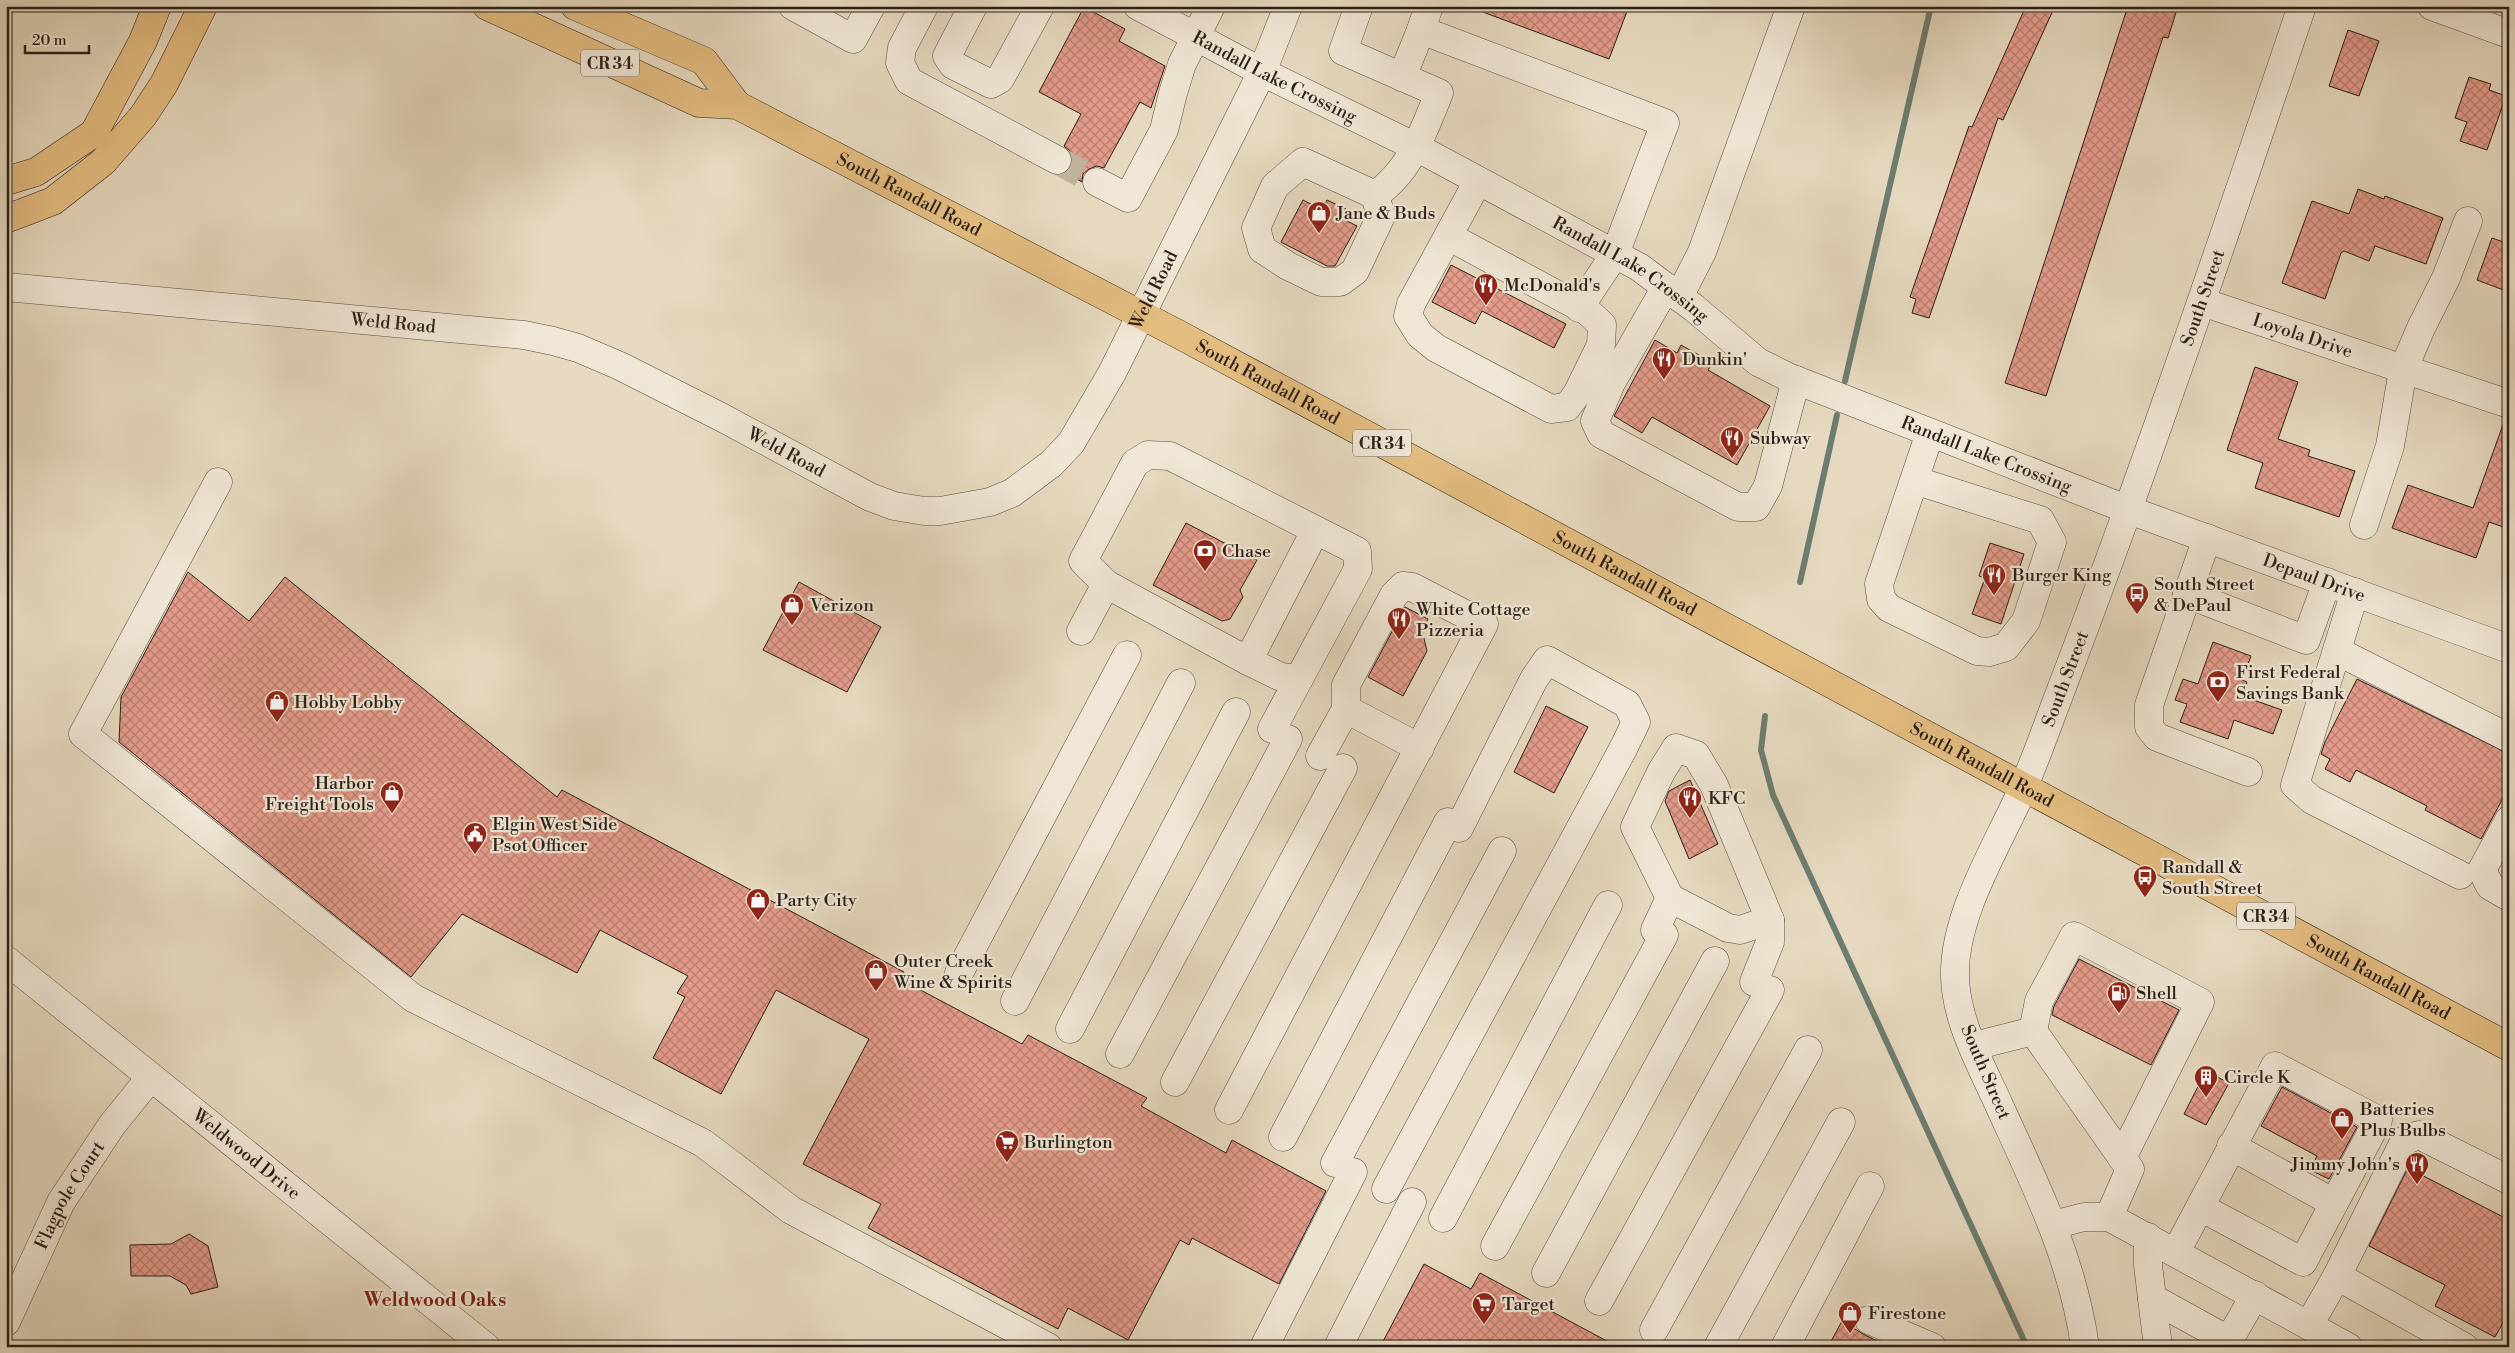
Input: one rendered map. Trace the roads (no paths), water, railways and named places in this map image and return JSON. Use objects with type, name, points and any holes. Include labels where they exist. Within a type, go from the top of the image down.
[{"type":"main road","points":[[6,181],[36,172],[94,133],[144,42],[157,6]]},
{"type":"main road","points":[[164,84],[191,6]]},
{"type":"main road","points":[[6,219],[53,201],[103,162],[143,116],[164,84],[203,6]]},
{"type":"main road","name":"South Randall Road","points":[[487,6],[699,103],[737,105],[1142,314],[2509,1047]]},
{"type":"main road","name":"South Randall Road","points":[[574,6],[704,61],[737,105]]},
{"type":"street","points":[[793,6],[853,39],[871,6]]},
{"type":"street","points":[[924,6],[902,48],[900,63],[909,81],[1056,160]]},
{"type":"street","points":[[972,6],[947,56],[953,65],[991,84],[1000,79],[1034,8]]},
{"type":"street","name":"Randall Lake Crossing","points":[[1138,6],[1262,72],[1416,147],[1638,267],[1672,292],[1758,362],[1796,380],[2130,510]]},
{"type":"street","points":[[1097,182],[1128,198],[1164,130],[1172,92],[1182,64],[1197,38],[1211,6]]},
{"type":"street","name":"Weld Road","points":[[6,287],[276,313],[416,324],[524,335],[553,341],[578,348],[620,366],[729,421],[870,497],[894,506],[924,511],[940,511],[990,502],[1012,493],[1051,464],[1071,442],[1084,423],[1142,314],[1262,72],[1288,6]]},
{"type":"street","points":[[1359,6],[1343,50],[1439,93],[1416,147],[1390,185],[1375,195]]},
{"type":"street","name":"South Street","points":[[2085,1347],[2077,1298],[2053,1224],[1974,1046],[1957,998],[1954,979],[1956,948],[1967,908],[2024,786],[2130,510],[2302,6]]},
{"type":"street","points":[[2432,6],[2509,34]]},
{"type":"street","points":[[1789,7],[1702,252],[1672,292],[1612,383],[1595,421],[1601,434],[1738,507],[1756,507],[1768,486],[1796,380]]},
{"type":"street","points":[[1402,77],[1425,18],[1664,123],[1615,254],[1579,308]]},
{"type":"street","points":[[1303,162],[1375,195],[1381,216],[1355,271],[1340,282],[1321,282],[1288,266],[1262,249],[1256,228],[1275,186],[1303,162]]},
{"type":"street","points":[[1448,236],[1595,317],[1602,325],[1601,345],[1577,394],[1567,407],[1551,409],[1436,348],[1420,335],[1408,316],[1411,304],[1448,236],[1478,181]]},
{"type":"street","points":[[2364,525],[2390,446],[2403,370],[2446,278],[2468,220]]},
{"type":"street","name":"Loyola Drive","points":[[2202,302],[2403,370],[2448,382],[2509,404]]},
{"type":"street","points":[[1914,480],[2040,520],[2052,542],[2026,621],[2006,647],[1989,652],[1977,651],[1889,608],[1881,598],[1879,584],[1914,480],[1930,433]]},
{"type":"street","points":[[1120,1054],[1280,734],[1299,679],[1358,569],[1357,551],[1170,456],[1148,455],[1135,463],[1083,561],[1106,584],[1248,661],[1281,677],[1299,679]]},
{"type":"street","points":[[218,482],[83,734],[413,998],[703,1143],[791,1210],[1048,1347]]},
{"type":"street","name":"Depaul Drive","points":[[2130,510],[2503,646]]},
{"type":"street","points":[[1248,661],[1315,531]]},
{"type":"street","points":[[2207,538],[2149,705],[2149,727],[2156,737],[2248,772]]},
{"type":"street","points":[[2187,594],[2306,640],[2327,582]]},
{"type":"street","points":[[1081,631],[1106,584]]},
{"type":"street","points":[[1176,1082],[1332,762],[1346,709],[1346,685],[1394,595],[1403,586],[1412,587],[1484,624],[1229,1110]]},
{"type":"street","points":[[2355,592],[2295,785],[2312,800],[2460,875]]},
{"type":"street","points":[[2337,651],[2509,738]]},
{"type":"street","points":[[959,973],[1128,656]]},
{"type":"street","points":[[1283,1137],[1453,825],[1534,679],[1547,660],[1627,704],[1636,722],[1386,1189]]},
{"type":"street","points":[[1015,1001],[1181,684]]},
{"type":"street","points":[[1346,709],[1420,748]]},
{"type":"street","points":[[1070,1029],[1236,712]]},
{"type":"street","points":[[1599,1301],[1762,986],[1770,942],[1770,920],[1714,785],[1696,754],[1676,748],[1661,772],[1635,827],[1670,898],[1728,928],[1740,930],[1770,920]]},
{"type":"street","points":[[2509,820],[2482,870],[2490,886],[2509,897]]},
{"type":"street","points":[[1264,1347],[1344,1168],[1502,851]]},
{"type":"street","points":[[1495,1246],[1659,932],[1670,898]]},
{"type":"street","points":[[1443,1218],[1608,906]]},
{"type":"street","points":[[2109,1217],[2130,1169],[2122,1158],[2033,1031],[2039,1002],[2074,936],[2200,1002],[2122,1158]]},
{"type":"street","name":"Weldwood Drive","points":[[6,960],[486,1347]]},
{"type":"street","points":[[1546,1273],[1715,961]]},
{"type":"street","points":[[1974,1046],[2033,1031]]},
{"type":"street","points":[[1654,1330],[1808,1050]]},
{"type":"street","points":[[2176,1252],[2202,1208],[2231,1146],[2275,1066],[2378,1120],[2303,1262],[2202,1208]]},
{"type":"street","name":"Flagpole Court","points":[[6,1322],[60,1202],[112,1125],[150,1078]]},
{"type":"street","points":[[1718,1347],[1841,1122]]},
{"type":"street","points":[[2309,1325],[2337,1276],[2405,1140],[2419,1135],[2509,1180]]},
{"type":"street","points":[[2231,1146],[2334,1203]]},
{"type":"street","points":[[1785,1347],[1870,1186]]},
{"type":"street","points":[[1338,1347],[1412,1202]]},
{"type":"street","points":[[2053,1224],[2084,1217],[2109,1217],[2348,1347]]},
{"type":"street","points":[[2148,1237],[2148,1265],[2158,1347]]},
{"type":"street","points":[[2337,1276],[2464,1347]]},
{"type":"street","points":[[2152,1298],[2226,1343],[2255,1295]]},
{"type":"street","points":[[1869,1320],[1932,1347]]},
{"type":"waterway","points":[[1845,381],[1931,6]]},
{"type":"waterway","points":[[1800,582],[1837,415]]},
{"type":"waterway","points":[[1765,716],[1761,750],[1773,795],[2027,1347]]},
{"type":"tunnel","points":[[1057,160],[1097,182]]},
{"type":"place","name":"Jane & Buds","points":[[1319,234]]},
{"type":"place","name":"McDonald's","points":[[1486,306]]},
{"type":"place","name":"Dunkin'","points":[[1664,380]]},
{"type":"place","name":"Subway","points":[[1732,459]]},
{"type":"place","name":"Chase","points":[[1205,572]]},
{"type":"place","name":"Burger King","points":[[1994,596]]},
{"type":"place","name":"South Street & DePaul","points":[[2137,615]]},
{"type":"place","name":"Verizon","points":[[792,626]]},
{"type":"place","name":"White Cottage Pizzeria","points":[[1399,640]]},
{"type":"place","name":"First Federal Savings Bank","points":[[2218,703]]},
{"type":"place","name":"Hobby Lobby","points":[[277,723]]},
{"type":"place","name":"Harbor Freight Tools","points":[[392,814]]},
{"type":"place","name":"KFC","points":[[1690,819]]},
{"type":"place","name":"Elgin West Side Psot Officer","points":[[475,855]]},
{"type":"place","name":"Randall & South Street","points":[[2145,898]]},
{"type":"place","name":"Party City","points":[[758,921]]},
{"type":"place","name":"Outer Creek Wine & Spirits","points":[[876,992]]},
{"type":"place","name":"Shell","points":[[2119,1014]]},
{"type":"place","name":"Circle K","points":[[2206,1098]]},
{"type":"place","name":"Batteries Plus Bulbs","points":[[2342,1140]]},
{"type":"place","name":"Burlington","points":[[1007,1163]]},
{"type":"place","name":"Jimmy John's","points":[[2417,1185]]},
{"type":"place","name":"Target","points":[[1484,1325]]},
{"type":"place","name":"Firestone","points":[[1850,1334]]},
{"type":"district","name":"Weldwood Oaks","points":[[435,1299]]}]
